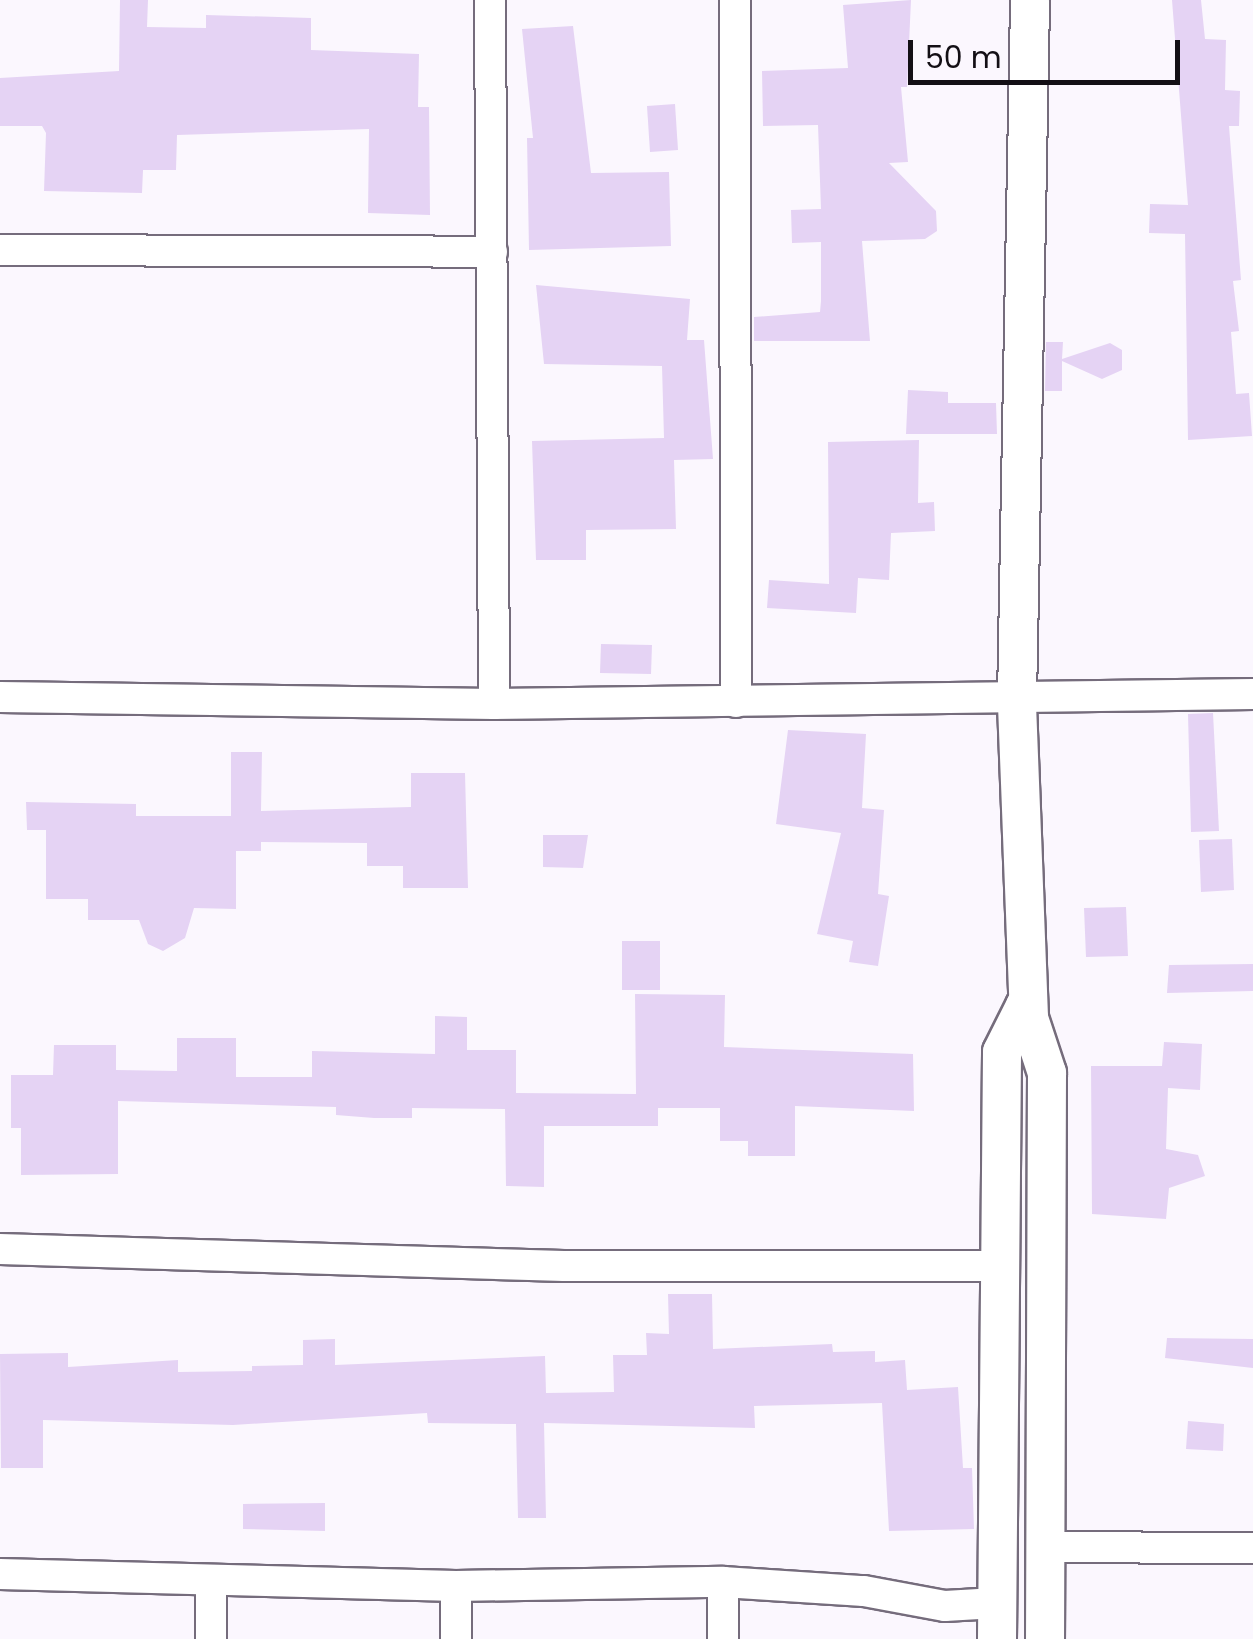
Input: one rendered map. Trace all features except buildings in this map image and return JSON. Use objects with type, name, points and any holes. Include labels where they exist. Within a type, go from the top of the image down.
[{"type":"street","points":[[490,0],[494,704]]},
{"type":"street","points":[[734,0],[736,702]]},
{"type":"street","points":[[1029,1017],[1017,700],[1030,0]]},
{"type":"street","points":[[0,250],[492,252]]},
{"type":"street","points":[[0,697],[494,704],[1253,694]]},
{"type":"street","points":[[0,1574],[456,1586],[723,1582],[864,1591],[945,1606],[996,1621],[1002,1052],[1025,1006],[1047,1073],[1045,1639]]},
{"type":"street","points":[[0,1248],[564,1266],[998,1266]]},
{"type":"street","points":[[1043,1546],[1253,1548]]},
{"type":"street","points":[[211,1582],[211,1639]]},
{"type":"street","points":[[723,1582],[723,1639]]},
{"type":"street","points":[[456,1586],[456,1639]]}]
